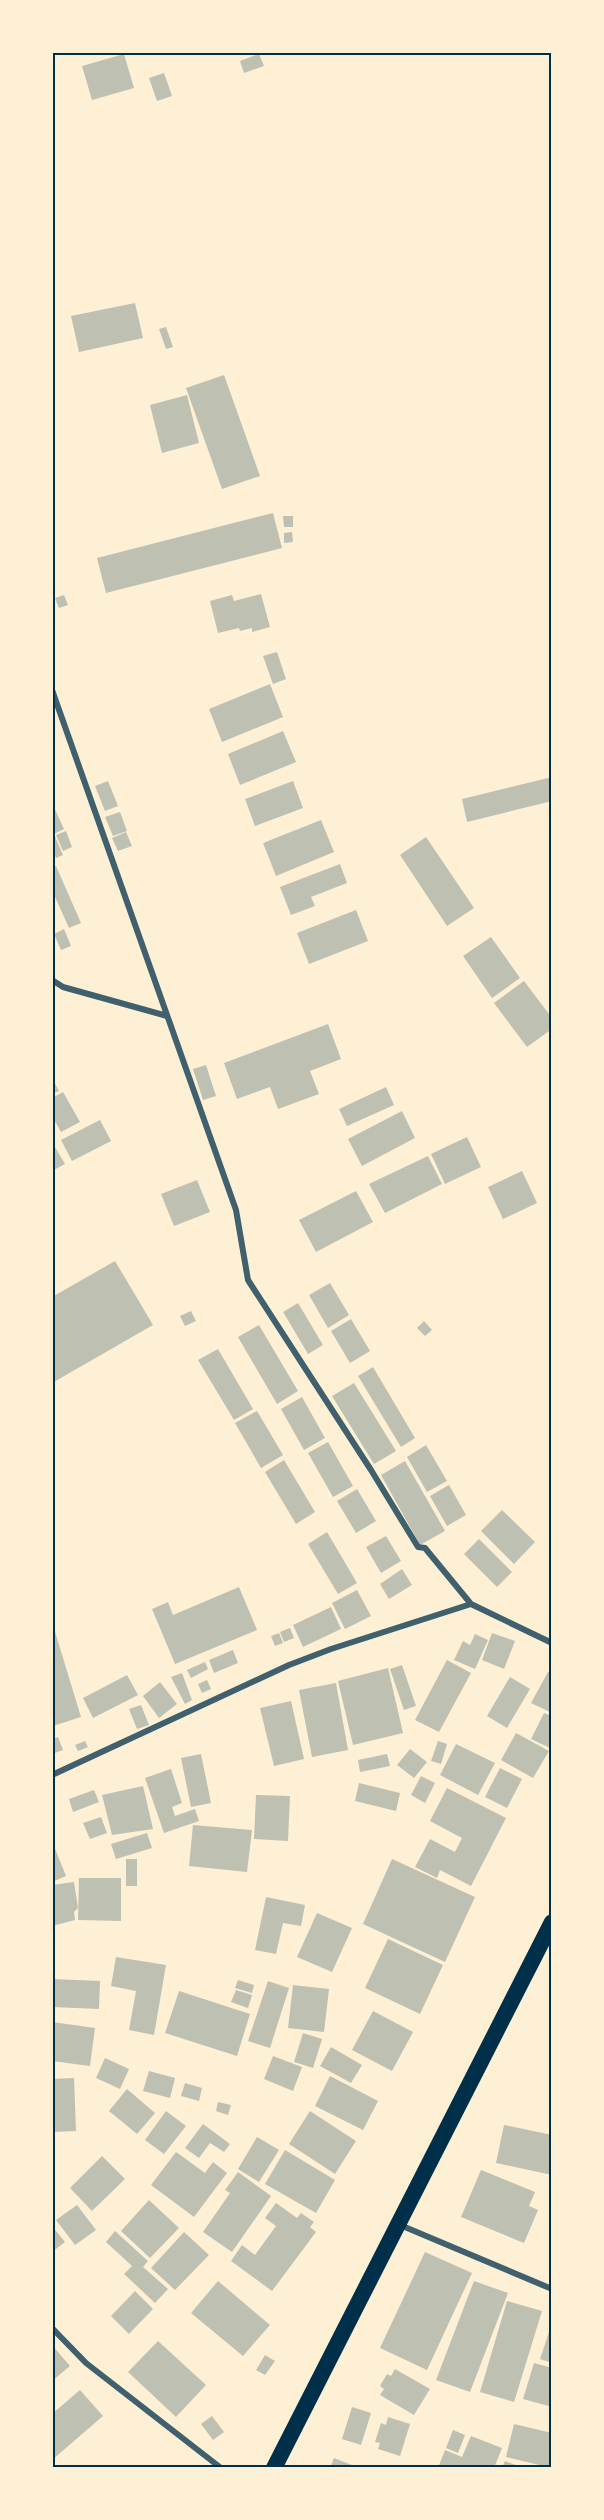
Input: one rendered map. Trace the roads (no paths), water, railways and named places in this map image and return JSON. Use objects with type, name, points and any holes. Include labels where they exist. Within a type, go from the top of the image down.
[{"type":"highway","points":[[274,2468],[396,2224],[552,1922]]},
{"type":"street","points":[[52,690],[236,1210],[248,1280],[418,1547],[425,1548],[471,1604],[552,1643]]},
{"type":"street","points":[[52,980],[63,987],[166,1016]]},
{"type":"street","points":[[52,1775],[290,1665],[331,1649],[471,1604]]},
{"type":"street","points":[[396,2224],[552,2289]]},
{"type":"street","points":[[52,2328],[86,2363],[221,2468]]}]
